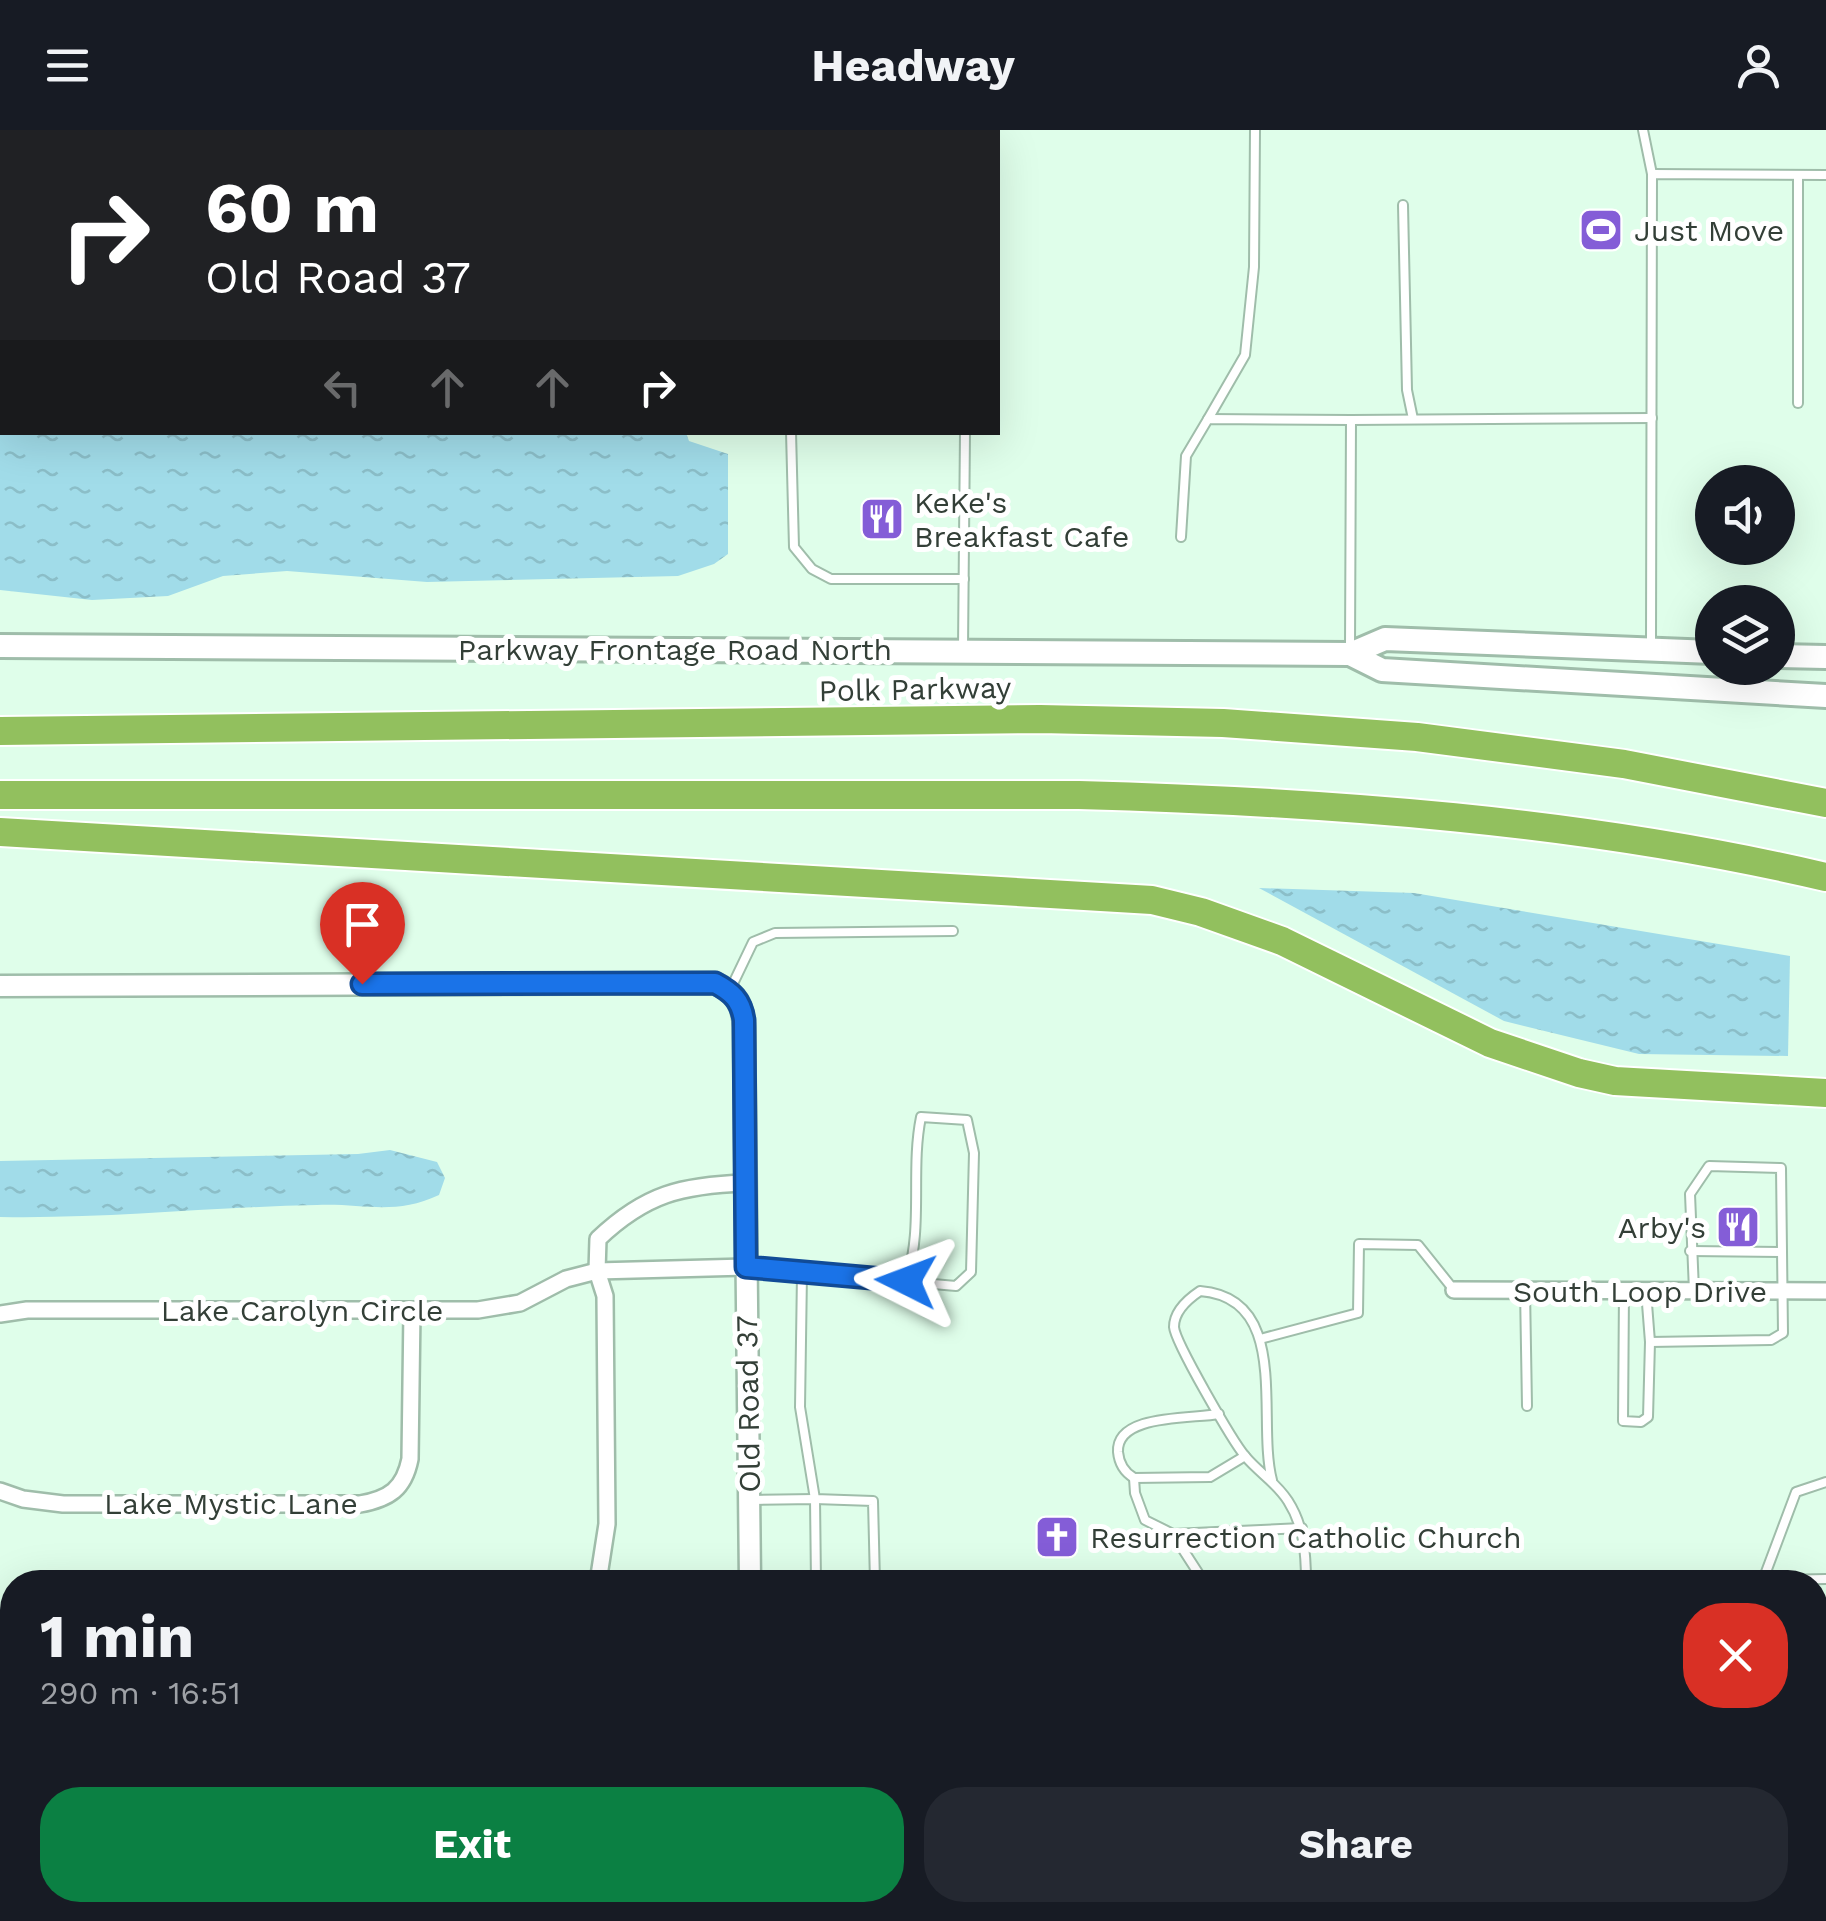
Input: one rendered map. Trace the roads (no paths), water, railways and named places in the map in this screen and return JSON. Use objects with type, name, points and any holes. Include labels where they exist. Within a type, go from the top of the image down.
[{"type":"highway","name":"Polk Parkway","points":[[6,730],[1040,719],[1223,722],[1473,744],[1624,764],[1826,804]]},
{"type":"highway","points":[[9,795],[1079,795],[1213,799],[1569,832],[1826,876]]},
{"type":"highway","points":[[7,833],[1152,900],[1201,912],[1282,941],[1490,1043],[1578,1073],[1615,1081],[1826,1093]]},
{"type":"main road","name":"Parkway Frontage Road North","points":[[0,646],[1350,654],[1385,640],[1695,651]]},
{"type":"main road","name":"Parkway Frontage Road North","points":[[1350,654],[1382,670],[1826,696]]},
{"type":"main road","points":[[1795,657],[1826,658]]},
{"type":"street","points":[[0,986],[715,983],[730,990]]},
{"type":"street","name":"Old Road 37","points":[[730,990],[742,1006],[744,1020],[750,1570]]},
{"type":"street","points":[[600,1570],[607,1524],[604,1296],[596,1271],[598,1239],[622,1216],[662,1195],[698,1184],[746,1183]]},
{"type":"street","name":"Lake Carolyn Circle","points":[[0,1314],[27,1310],[478,1310],[520,1303],[566,1279],[596,1271],[746,1267]]},
{"type":"street","name":"South Loop Drive","points":[[1454,1290],[1826,1292]]},
{"type":"street","name":"Lake Mystic Lane","points":[[0,1492],[63,1504],[360,1504],[380,1500],[397,1491],[406,1479],[410,1459],[412,1310]]},
{"type":"lane","points":[[1181,537],[1186,456],[1245,355],[1254,267],[1256,130]]},
{"type":"lane","points":[[1643,130],[1652,174],[1650,649]]},
{"type":"lane","points":[[1652,174],[1826,175]]},
{"type":"lane","points":[[1798,175],[1798,403]]},
{"type":"lane","points":[[1403,206],[1407,390],[1414,419]]},
{"type":"lane","points":[[1208,419],[1652,418]]},
{"type":"lane","points":[[1350,654],[1351,420]]},
{"type":"lane","points":[[790,435],[794,548],[812,569],[831,579],[964,579]]},
{"type":"lane","points":[[964,651],[966,435]]},
{"type":"lane","points":[[730,990],[753,942],[775,933],[953,930]]},
{"type":"lane","points":[[746,1267],[956,1286],[972,1272],[974,1153],[967,1120],[922,1117],[917,1138],[916,1254],[906,1281]]},
{"type":"lane","points":[[1650,1342],[1771,1340],[1782,1333],[1781,1168],[1709,1166],[1690,1194],[1694,1291]]},
{"type":"lane","points":[[1260,1338],[1358,1313],[1360,1244],[1418,1245],[1454,1290]]},
{"type":"lane","points":[[1690,1251],[1782,1252]]},
{"type":"lane","points":[[802,1274],[800,1407],[816,1499],[816,1570]]},
{"type":"lane","points":[[1525,1290],[1527,1406]]},
{"type":"lane","points":[[1272,1480],[1266,1455],[1268,1417],[1260,1338],[1240,1305],[1220,1292],[1200,1291],[1183,1303],[1174,1326],[1183,1354],[1245,1456],[1288,1500],[1302,1528],[1305,1570]]},
{"type":"lane","points":[[1624,1291],[1623,1421],[1641,1422],[1648,1418],[1650,1342],[1646,1291]]},
{"type":"lane","points":[[1218,1414],[1141,1423],[1124,1431],[1118,1442],[1118,1460],[1134,1478],[1210,1477],[1245,1456]]},
{"type":"lane","points":[[1134,1478],[1145,1520],[1173,1534],[1302,1528]]},
{"type":"lane","points":[[1767,1570],[1796,1492],[1826,1482]]},
{"type":"lane","points":[[749,1500],[874,1501],[875,1570]]},
{"type":"lane","points":[[1173,1534],[1196,1570]]},
{"type":"water","points":[[0,435],[687,435],[689,441],[728,454],[728,554],[714,564],[678,576],[427,582],[287,571],[223,576],[168,596],[92,600],[0,590]]},
{"type":"water","points":[[1259,888],[1414,893],[1790,956],[1788,1056],[1639,1054],[1504,1021]]},
{"type":"water","points":[[390,1150],[437,1162],[445,1178],[439,1195],[393,1207],[317,1205],[0,1217],[0,1161],[358,1154]]},
{"type":"place","name":"Just Move","points":[[1601,230]]},
{"type":"place","name":"KeKe's Breakfast Cafe","points":[[882,519]]},
{"type":"place","name":"Arby's","points":[[1738,1227]]},
{"type":"place","name":"Resurrection Catholic Church","points":[[1057,1537]]}]
